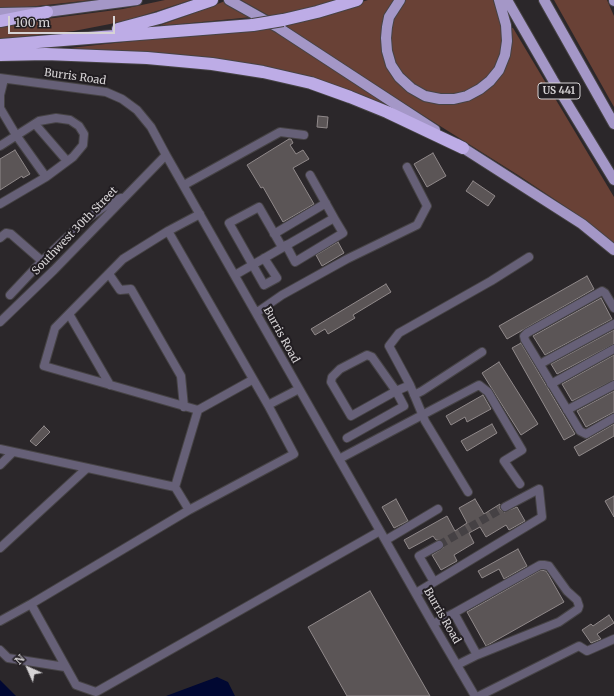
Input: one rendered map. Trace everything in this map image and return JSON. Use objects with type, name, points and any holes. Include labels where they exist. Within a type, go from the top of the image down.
[{"type":"highway","points":[[65,39],[117,29],[159,18],[212,0]]},
{"type":"highway","points":[[0,45],[253,24],[283,20],[317,12],[356,0]]},
{"type":"highway","points":[[0,21],[47,12]]},
{"type":"highway","points":[[0,55],[46,54],[147,58],[212,64],[263,72],[311,84],[350,97],[387,112],[463,148]]},
{"type":"main road","points":[[0,13],[47,12],[137,0]]},
{"type":"main road","points":[[229,0],[279,28],[582,224],[614,250]]},
{"type":"main road","points":[[400,0],[389,17],[387,27],[387,51],[392,65],[399,77],[411,88],[425,96],[440,99],[454,99],[467,96],[480,89],[490,81],[499,70],[505,55],[507,41],[506,25],[499,0]]},
{"type":"main road","name":"US 441","points":[[507,0],[553,80],[614,180]]},
{"type":"main road","name":"US 441","points":[[544,0],[614,124]]},
{"type":"street","points":[[2,78],[0,108],[16,135],[46,177]]},
{"type":"street","name":"Burris Road","points":[[2,78],[106,92],[122,99],[137,110],[151,127],[475,696]]},
{"type":"street","points":[[0,146],[39,121],[56,118],[70,120],[79,126],[84,134],[83,145],[73,157],[46,177],[0,204]]},
{"type":"street","points":[[35,124],[67,162]]},
{"type":"street","points":[[184,185],[280,132],[304,135]]},
{"type":"street","name":"Southwest 30th Street","points":[[1,319],[54,270],[166,155]]},
{"type":"street","points":[[256,313],[282,296],[347,259],[417,225],[427,206],[407,168]]},
{"type":"street","points":[[264,258],[277,278],[264,285],[229,223],[259,207],[274,234],[296,262],[343,233],[310,175]]},
{"type":"street","points":[[10,295],[42,261],[84,221],[111,202],[125,196]]},
{"type":"street","points":[[274,234],[326,203]]},
{"type":"street","points":[[200,214],[168,230],[123,259],[55,328],[44,366],[198,410],[252,380]]},
{"type":"street","points":[[235,275],[334,218]]},
{"type":"street","points":[[0,621],[189,510],[294,454],[268,405],[252,380],[168,230]]},
{"type":"street","points":[[0,238],[6,233],[11,234],[42,261]]},
{"type":"street","points":[[468,492],[425,421],[410,385],[389,346],[399,333],[491,281],[529,257]]},
{"type":"street","points":[[109,274],[120,290],[131,289],[181,376],[184,407]]},
{"type":"street","points":[[614,308],[605,293],[602,291],[526,333],[524,336],[551,384],[582,434],[586,434],[614,418]]},
{"type":"street","points":[[69,314],[110,385]]},
{"type":"street","points":[[540,364],[614,324]]},
{"type":"street","points":[[551,384],[614,349]]},
{"type":"street","points":[[414,395],[482,352]]},
{"type":"street","points":[[347,438],[404,406],[396,392],[372,358],[367,355],[340,369],[332,377],[331,382],[351,416],[396,392],[410,385]]},
{"type":"street","points":[[340,459],[479,385],[488,392],[522,450],[504,461],[520,484]]},
{"type":"street","points":[[567,410],[614,385]]},
{"type":"street","points":[[268,405],[299,389]]},
{"type":"street","points":[[175,487],[198,410]]},
{"type":"street","points":[[0,449],[12,453],[175,487],[189,510]]},
{"type":"street","points":[[0,465],[12,453]]},
{"type":"street","points":[[0,548],[87,468]]},
{"type":"street","points":[[416,593],[542,518],[539,489],[505,507]]},
{"type":"street","points":[[386,540],[438,509]]},
{"type":"street","points":[[31,604],[76,685],[96,692],[380,531]]},
{"type":"street","points":[[434,582],[419,556],[439,545]]},
{"type":"street","points":[[433,624],[540,565],[548,566],[567,591],[577,600],[579,606],[578,610],[558,622],[477,655],[458,665]]},
{"type":"street","points":[[454,613],[477,655]]},
{"type":"street","points":[[480,696],[579,646],[587,652],[614,639]]},
{"type":"street","points":[[0,650],[8,658],[65,666]]},
{"type":"shaded area","points":[[0,0],[92,0],[0,10]]},
{"type":"shaded area","points":[[165,0],[191,0],[132,19],[110,24],[74,31],[0,39],[0,25],[123,9]]},
{"type":"shaded area","points":[[241,0],[339,0],[280,15],[316,16],[368,0],[394,0],[385,59],[433,102],[489,85],[511,28],[513,28],[614,197],[614,245],[572,211],[518,175],[324,53],[273,18]]},
{"type":"shaded area","points":[[405,0],[493,0],[502,24],[502,48],[496,66],[487,79],[467,92],[448,95],[427,92],[411,84],[396,67],[389,42],[394,17]]},
{"type":"shaded area","points":[[554,0],[607,0],[614,16],[614,107]]},
{"type":"shaded area","points":[[225,1],[252,17],[161,26],[161,25]]},
{"type":"shaded area","points":[[265,26],[285,37],[401,113],[317,81],[70,50],[70,48]]},
{"type":"water","points":[[217,677],[228,682],[235,696],[166,696]]},
{"type":"water","points":[[0,680],[16,696],[0,696]]},
{"type":"building","points":[[318,116],[328,117],[327,128],[317,127]]},
{"type":"building","points":[[291,139],[293,143],[290,145],[296,154],[303,150],[309,159],[293,168],[314,204],[283,222],[263,187],[261,188],[247,165]]},
{"type":"building","points":[[15,150],[30,174],[23,178],[22,176],[0,190],[0,159]]},
{"type":"building","points":[[433,153],[446,176],[427,187],[414,164]]},
{"type":"building","points":[[473,181],[495,196],[488,206],[466,191]]},
{"type":"building","points":[[338,242],[344,253],[322,266],[316,255]]},
{"type":"building","points":[[587,276],[594,289],[507,339],[499,326]]},
{"type":"building","points":[[386,284],[391,292],[353,315],[355,318],[328,334],[325,329],[315,335],[311,329]]},
{"type":"building","points":[[601,298],[612,319],[545,355],[533,336]]},
{"type":"building","points":[[614,330],[614,344],[557,374],[551,364]]},
{"type":"building","points":[[521,343],[575,434],[564,440],[512,348]]},
{"type":"building","points":[[614,355],[614,380],[572,401],[562,384]]},
{"type":"building","points":[[499,362],[538,424],[521,435],[482,373]]},
{"type":"building","points":[[614,391],[614,412],[586,427],[577,411]]},
{"type":"building","points":[[483,395],[491,409],[467,422],[465,417],[451,425],[446,416]]},
{"type":"building","points":[[492,424],[497,433],[467,451],[461,441]]},
{"type":"building","points":[[614,424],[614,436],[579,456],[574,447]]},
{"type":"building","points":[[44,426],[50,432],[36,446],[30,441]]},
{"type":"building","points":[[614,496],[614,517],[605,501]]},
{"type":"building","points":[[396,499],[408,521],[394,528],[382,507]]},
{"type":"building","points":[[475,499],[484,514],[500,504],[500,509],[504,512],[517,507],[525,521],[509,530],[506,525],[486,537],[480,527],[469,533],[474,543],[454,555],[457,561],[441,570],[432,555],[443,548],[444,545],[442,541],[436,540],[433,536],[409,549],[404,540],[447,516],[455,531],[467,523],[459,508]]},
{"type":"building","points":[[518,549],[527,566],[504,579],[499,569],[482,578],[478,571]]},
{"type":"building","points":[[541,570],[546,571],[564,602],[486,646],[467,612]]},
{"type":"building","points":[[370,591],[430,696],[347,696],[308,627]]},
{"type":"building","points":[[609,615],[614,623],[597,634],[601,639],[591,643],[582,630],[591,624],[593,626]]},
{"type":"tunnel","points":[[439,545],[505,507]]}]
